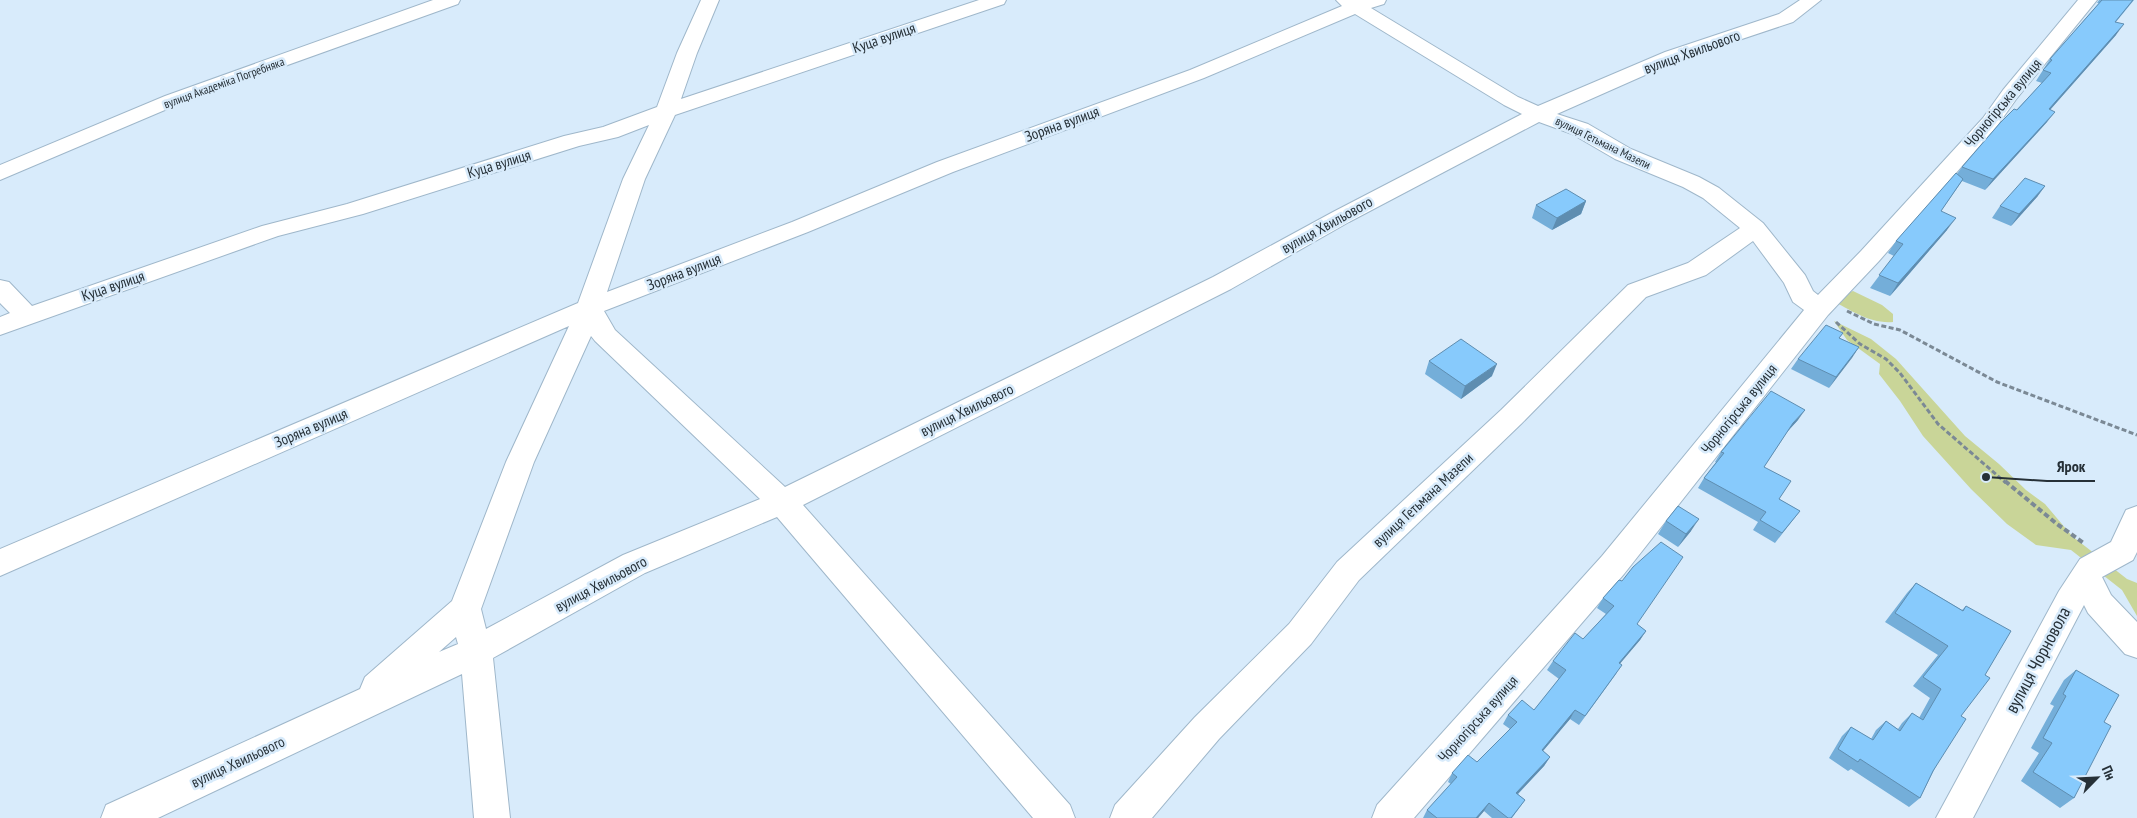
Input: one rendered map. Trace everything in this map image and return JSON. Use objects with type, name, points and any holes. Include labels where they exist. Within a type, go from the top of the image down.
[{"type":"street","name":"вулиця Академіка Погребняка","points":[[0,173],[172,100],[451,0]]},
{"type":"street","points":[[354,708],[466,609],[520,462],[578,337],[634,178],[666,111],[687,53],[710,0]]},
{"type":"street","name":"Куца вулиця","points":[[0,326],[270,231],[354,209],[572,141],[610,132],[666,111],[998,0]]},
{"type":"street","name":"вулиця Хвильового","points":[[119,818],[476,651],[634,564],[782,502],[1222,283],[1341,217],[1538,114],[1672,56],[1772,24],[1786,18],[1812,0]]},
{"type":"street","name":"Чорногірська вулиця","points":[[1390,818],[1614,565],[1823,304],[1870,256],[1897,223],[1990,122],[2010,94],[2088,0]]},
{"type":"street","name":"вулиця Гетьмана Мазепи","points":[[1359,2],[1511,102],[1538,114],[1566,123],[1623,154],[1691,182],[1710,193],[1755,228],[1796,281],[1802,296],[1823,304]]},
{"type":"street","name":"Зоряна вулиця","points":[[0,563],[588,308],[800,227],[945,167],[1197,74],[1359,2]]},
{"type":"street","name":"вулиця Гетьмана Мазепи","points":[[1128,818],[1208,728],[1300,634],[1348,571],[1511,418],[1638,291],[1697,269],[1755,228]]},
{"type":"street","points":[[0,288],[27,316]]},
{"type":"street","points":[[588,308],[598,321],[604,335],[782,502],[1057,818]]},
{"type":"street","name":"вулиця Чорновола","points":[[1954,818],[2070,600],[2108,562],[2137,518]]},
{"type":"street","points":[[2108,562],[2099,604],[2137,644]]},
{"type":"street","points":[[466,609],[476,651],[492,818]]},
{"type":"path","points":[[1823,304],[1869,322],[1900,330],[1997,382],[2137,435]]},
{"type":"path","points":[[1823,304],[1860,344],[1886,359],[1900,373],[1938,424],[1951,437],[2064,530],[2108,562]]},
{"type":"green space","points":[[1853,291],[1882,305],[1893,314],[1893,322],[1869,319],[1831,300]]},
{"type":"green space","points":[[1834,321],[1871,339],[1896,359],[1965,436],[1999,464],[2026,490],[2045,504],[2072,536],[2127,579],[2137,583],[2137,616],[2122,590],[2071,550],[2036,545],[2007,524],[1971,489],[1923,436],[1879,374],[1880,364],[1847,340]]},
{"type":"building","points":[[2102,0],[2133,0],[2115,22],[2124,24],[2049,109],[2055,112],[1993,179],[1962,167],[2000,123],[2014,109],[2017,110],[2051,73],[2043,70],[2052,60],[2050,59]]},
{"type":"building","points":[[1956,173],[1963,179],[1941,211],[1956,218],[1898,283],[1879,275],[1903,244],[1896,241]]},
{"type":"building","points":[[2025,178],[2045,186],[2019,214],[2000,206]]},
{"type":"building","points":[[1566,189],[1586,201],[1557,218],[1536,205]]},
{"type":"building","points":[[1826,325],[1843,333],[1839,338],[1859,347],[1836,377],[1798,359]]},
{"type":"building","points":[[1461,339],[1497,364],[1465,386],[1429,361]]},
{"type":"building","points":[[1771,391],[1805,410],[1793,423],[1764,467],[1791,481],[1779,499],[1800,511],[1782,533],[1760,520],[1766,512],[1704,478],[1724,453],[1721,452]]},
{"type":"building","points":[[1678,506],[1699,519],[1686,534],[1666,521]]},
{"type":"building","points":[[1661,542],[1683,557],[1637,624],[1646,631],[1619,663],[1622,665],[1585,716],[1575,710],[1542,750],[1550,757],[1516,793],[1525,800],[1511,818],[1508,818],[1489,803],[1476,818],[1437,818],[1427,810],[1457,777],[1452,773],[1468,755],[1477,762],[1517,722],[1508,715],[1522,700],[1534,710],[1566,670],[1553,661],[1575,633],[1583,639],[1614,606],[1603,598],[1619,580],[1622,581],[1633,567]]},
{"type":"building","points":[[1916,583],[1963,611],[1966,606],[2011,631],[1985,675],[1990,678],[1961,716],[1966,719],[1933,771],[1920,798],[1860,759],[1858,762],[1838,749],[1851,727],[1873,740],[1886,721],[1900,731],[1912,713],[1923,720],[1941,689],[1923,677],[1948,646],[1895,613]]},
{"type":"building","points":[[2076,670],[2119,695],[2104,722],[2111,726],[2074,798],[2033,772],[2052,743],[2043,738],[2066,696],[2063,694]]},
{"type":"place","name":"Ярок","points":[[1986,477]]}]
